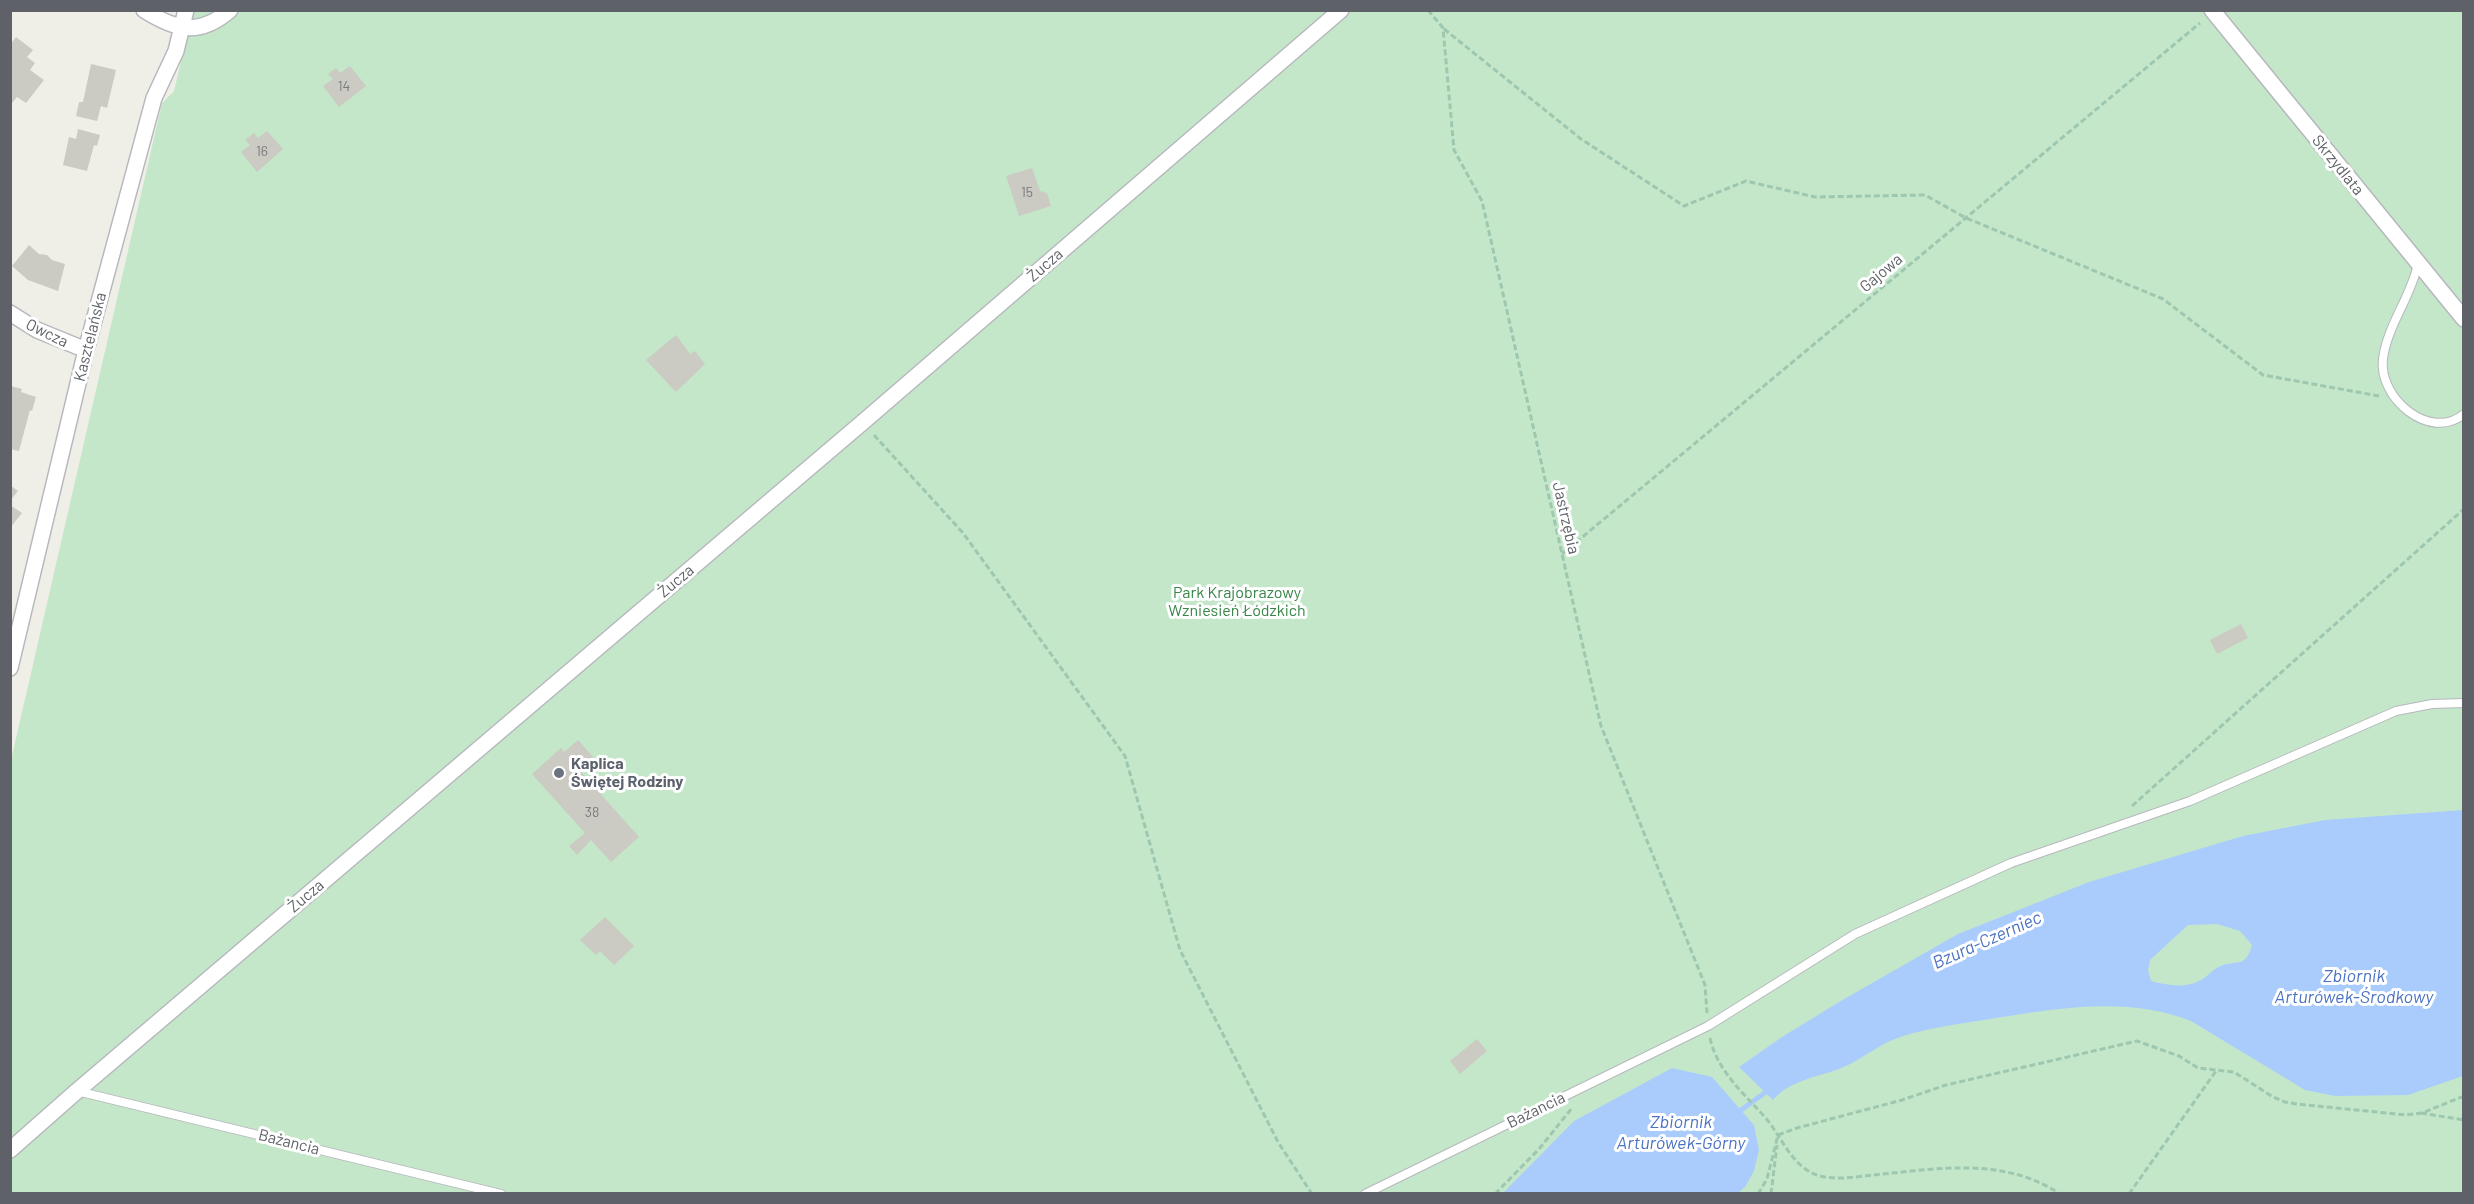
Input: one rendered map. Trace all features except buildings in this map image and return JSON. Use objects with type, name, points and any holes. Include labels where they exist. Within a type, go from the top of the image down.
[{"type":"street","points":[[144,10],[161,20],[196,30],[218,21],[230,10]]},
{"type":"street","name":"Kasztelańska","points":[[10,668],[15,634],[86,350],[154,98],[176,51],[186,10]]},
{"type":"street","name":"Żucza","points":[[10,1150],[76,1091],[863,422],[1341,10]]},
{"type":"street","name":"Skrzydlata","points":[[2213,11],[2463,319]]},
{"type":"street","name":"Owcza","points":[[10,314],[37,330],[86,350]]},
{"type":"lane","points":[[2418,264],[2408,298],[2391,332],[2383,360],[2385,379],[2397,402],[2412,414],[2431,422],[2453,422],[2463,414]]},
{"type":"lane","name":"Bażancia","points":[[1365,1194],[1708,1026],[1855,934],[2011,863],[2190,801],[2396,711],[2463,702]]},
{"type":"lane","name":"Bażancia","points":[[76,1091],[501,1194]]},
{"type":"path","points":[[1428,10],[1443,28],[1581,139],[1684,206],[1746,181],[1815,197],[1925,195],[1966,218],[2163,299],[2263,375],[2397,402]]},
{"type":"path","name":"Gajowa","points":[[1562,554],[2213,11]]},
{"type":"path","name":"Jastrzębia","points":[[1443,28],[1454,150],[1482,201],[1601,726],[1705,985],[1708,1026],[1713,1052],[1730,1080],[1767,1119],[1796,1163],[1812,1173],[1841,1178],[1964,1166],[2014,1172],[2060,1194]]},
{"type":"path","points":[[863,422],[963,533],[1125,756],[1180,950],[1278,1142],[1312,1194]]},
{"type":"path","points":[[2131,808],[2463,509]]},
{"type":"path","points":[[1778,1135],[1902,1100],[1946,1085],[2137,1041],[2179,1056],[2198,1068],[2234,1072],[2285,1102],[2406,1115],[2419,1113],[2463,1096]]},
{"type":"path","points":[[2129,1194],[2216,1071]]},
{"type":"path","points":[[1495,1194],[1539,1149],[1591,1084]]},
{"type":"path","points":[[2419,1113],[2463,1120]]},
{"type":"path","points":[[1758,1194],[1767,1179],[1778,1135]]},
{"type":"path","points":[[1771,1194],[1778,1135]]},
{"type":"green space","name":"Park Krajobrazowy Wzniesień Łódzkich","points":[[193,11],[2463,11],[2463,1193],[11,1194],[11,760],[162,103],[174,91]]},
{"type":"water","name":"Zbiornik Arturówek-Środkowy","points":[[2463,810],[2463,1076],[2408,1095],[2335,1096],[2305,1090],[2191,1021],[2166,1013],[2114,1006],[2036,1012],[1912,1033],[1890,1041],[1837,1070],[1788,1087],[1773,1100],[1739,1067],[1839,1002],[1958,934],[2089,882],[2243,836],[2325,820]],"holes":[[[2217,924],[2240,931],[2252,945],[2244,960],[2218,967],[2200,981],[2192,984],[2174,985],[2151,981],[2148,970],[2150,960],[2188,925]]]},
{"type":"water","name":"Zbiornik Arturówek-Górny","points":[[1672,1068],[1712,1077],[1754,1125],[1759,1150],[1754,1171],[1745,1187],[1738,1193],[1503,1193],[1574,1121]]},
{"type":"waterway","name":"Bzura-Czerniec","points":[[1737,1113],[1770,1089]]},
{"type":"place","name":"Kaplica Świętej Rodziny","points":[[559,773]]}]
